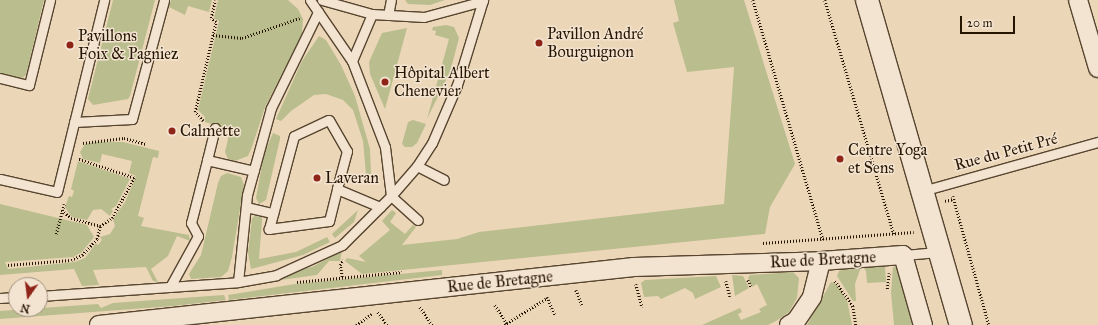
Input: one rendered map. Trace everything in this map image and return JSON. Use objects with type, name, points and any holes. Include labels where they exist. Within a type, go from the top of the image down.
[{"type":"street","points":[[867,0],[961,325]]},
{"type":"street","points":[[1078,0],[1098,68]]},
{"type":"street","points":[[903,255],[922,325]]},
{"type":"street","name":"Rue de Bretagne","points":[[99,325],[634,267],[821,261],[903,255]]},
{"type":"street","points":[[789,325],[796,322],[812,297],[821,261]]},
{"type":"lane","points":[[0,78],[29,85],[50,0]]},
{"type":"lane","points":[[0,179],[57,192],[104,0]]},
{"type":"lane","points":[[74,122],[132,119],[164,0]]},
{"type":"lane","points":[[310,0],[352,61],[385,147],[391,196],[418,220]]},
{"type":"lane","points":[[388,15],[391,0]]},
{"type":"lane","points":[[328,1],[372,14],[424,17],[483,0]]},
{"type":"lane","points":[[48,295],[238,282],[276,274],[342,245],[363,227],[391,196],[417,166],[432,143],[457,85],[483,0]]},
{"type":"lane","points":[[238,282],[246,207],[271,108],[318,12]]},
{"type":"lane","points":[[352,61],[372,14]]},
{"type":"lane","points":[[329,120],[346,151],[337,188],[329,221],[269,229],[294,136],[329,120]]},
{"type":"lane","points":[[170,287],[198,236],[191,223],[215,128]]},
{"type":"lane","name":"Rue du Petit Pré","points":[[922,190],[1098,142]]},
{"type":"lane","points":[[207,160],[254,171]]},
{"type":"lane","points":[[417,166],[444,180]]},
{"type":"lane","points":[[337,188],[380,207]]},
{"type":"lane","points":[[246,207],[273,213]]},
{"type":"lane","points":[[903,255],[939,252]]},
{"type":"path","points":[[215,0],[211,18],[216,22],[195,112],[202,118],[204,124],[215,128]]},
{"type":"path","points":[[753,0],[823,240]]},
{"type":"path","points":[[825,0],[894,234]]},
{"type":"path","points":[[213,34],[242,38],[302,17],[313,23]]},
{"type":"path","points":[[81,146],[84,142],[124,138],[146,144]]},
{"type":"path","points":[[74,165],[77,154]]},
{"type":"path","points":[[8,265],[71,260],[82,255],[97,239],[100,226],[112,218],[134,178],[76,158]]},
{"type":"path","points":[[954,199],[989,325]]},
{"type":"path","points":[[56,234],[64,203]]},
{"type":"path","points":[[62,210],[71,218],[100,226]]},
{"type":"path","points":[[342,277],[340,265],[343,260]]},
{"type":"path","points":[[634,267],[635,281],[642,307]]},
{"type":"path","points":[[887,289],[889,271]]},
{"type":"path","points":[[832,278],[853,306],[856,325]]},
{"type":"path","points":[[495,305],[507,324],[547,298]]},
{"type":"path","points":[[356,325],[377,310]]},
{"type":"green space","points":[[0,0],[44,0],[26,75],[22,78],[0,73]]},
{"type":"green space","points":[[113,0],[155,0],[130,96],[128,99],[93,105],[88,99]]},
{"type":"green space","points":[[171,0],[212,0],[209,12],[188,6],[185,15],[169,7]]},
{"type":"green space","points":[[218,0],[288,0],[298,9],[303,19],[302,34],[265,107],[248,156],[235,161],[228,159],[225,152],[230,130],[205,122],[205,117],[198,110],[219,21],[214,18]]},
{"type":"green space","points":[[405,0],[445,0],[430,5],[408,4]]},
{"type":"green space","points":[[674,0],[744,0],[795,164],[770,207],[765,234],[362,274],[345,261],[347,258],[366,262],[359,256],[390,230],[382,221],[392,210],[396,213],[390,222],[405,234],[413,225],[416,227],[402,245],[457,239],[479,232],[724,204],[734,67],[687,72],[673,23],[679,21]]},
{"type":"green space","points":[[446,25],[454,27],[459,38],[450,72],[427,119],[449,39],[435,35],[436,31],[432,30],[433,27]]},
{"type":"green space","points":[[407,28],[385,109],[370,74],[369,62],[382,33]]},
{"type":"green space","points":[[319,36],[326,40],[341,65],[355,96],[370,149],[371,174],[366,174],[363,141],[353,110],[343,100],[326,94],[314,95],[291,111],[281,121],[276,119],[302,61]]},
{"type":"green space","points":[[413,120],[426,124],[417,143],[412,147],[405,147],[402,144],[408,122]]},
{"type":"green space","points":[[273,133],[280,136],[280,139],[266,200],[259,204],[256,198],[264,154]]},
{"type":"green space","points":[[96,142],[123,142],[159,151],[158,158],[153,157],[138,216],[144,218],[141,226],[189,235],[190,241],[177,236],[168,256],[151,269],[158,282],[153,281],[146,267],[93,270],[99,285],[82,286],[74,269],[0,275],[0,204],[87,225],[94,237],[82,252],[73,257],[5,262],[8,269],[75,262],[85,258],[96,243],[98,245],[102,240],[100,237],[110,234],[115,226],[113,219],[125,202],[136,176],[129,173],[132,161],[102,154],[100,163],[83,159],[80,152],[85,144]]},
{"type":"green space","points":[[78,161],[130,179],[116,206],[111,209],[113,211],[110,216],[101,209],[93,210],[87,220],[72,217],[65,207],[69,196],[72,197],[74,191],[71,189]]},
{"type":"green space","points":[[227,173],[241,177],[244,185],[232,257],[228,271],[221,277],[191,279],[189,274],[201,255],[218,183],[221,176]]},
{"type":"green space","points":[[358,210],[354,222],[335,238],[332,234]]},
{"type":"green space","points":[[255,216],[262,217],[259,259],[296,252],[327,237],[330,242],[303,255],[251,269],[248,253],[252,218]]},
{"type":"green space","points":[[342,251],[340,261],[329,261],[317,275],[229,287],[312,267]]},
{"type":"green space","points":[[861,267],[855,284],[856,301],[853,301],[837,276],[839,271]]},
{"type":"green space","points":[[863,267],[885,267],[886,282],[867,283],[866,271]]},
{"type":"green space","points":[[893,267],[898,267],[916,325],[894,325],[891,293]]},
{"type":"green space","points":[[442,270],[442,275],[229,300],[228,295],[295,284]]},
{"type":"green space","points":[[793,272],[799,278],[797,298],[789,312],[776,321],[768,325],[702,325],[740,308],[742,312],[738,314],[741,320],[761,312],[759,309],[767,305],[757,284],[752,287],[748,278],[750,275]]},
{"type":"green space","points":[[732,275],[743,276],[749,288],[735,296]]},
{"type":"green space","points":[[716,276],[721,287],[695,299],[693,293],[685,288],[661,299],[658,296],[644,297],[641,283],[645,280]]},
{"type":"green space","points":[[831,282],[836,284],[847,300],[852,325],[807,325]]},
{"type":"green space","points":[[224,295],[226,300],[173,306],[48,315],[48,308],[98,304],[101,308],[113,303]]},
{"type":"green space","points":[[8,310],[8,317],[27,317],[0,319],[0,311]]},
{"type":"place","name":"Pavillon André Bourguignon","points":[[539,43]]},
{"type":"place","name":"Pavillons Foix & Pagniez","points":[[70,45]]},
{"type":"place","name":"Hôpital Albert Chenevier","points":[[385,82]]},
{"type":"place","name":"Calmette","points":[[172,131]]},
{"type":"place","name":"Centre Yoga et Sens","points":[[840,159]]},
{"type":"place","name":"Laveran","points":[[317,178]]}]
